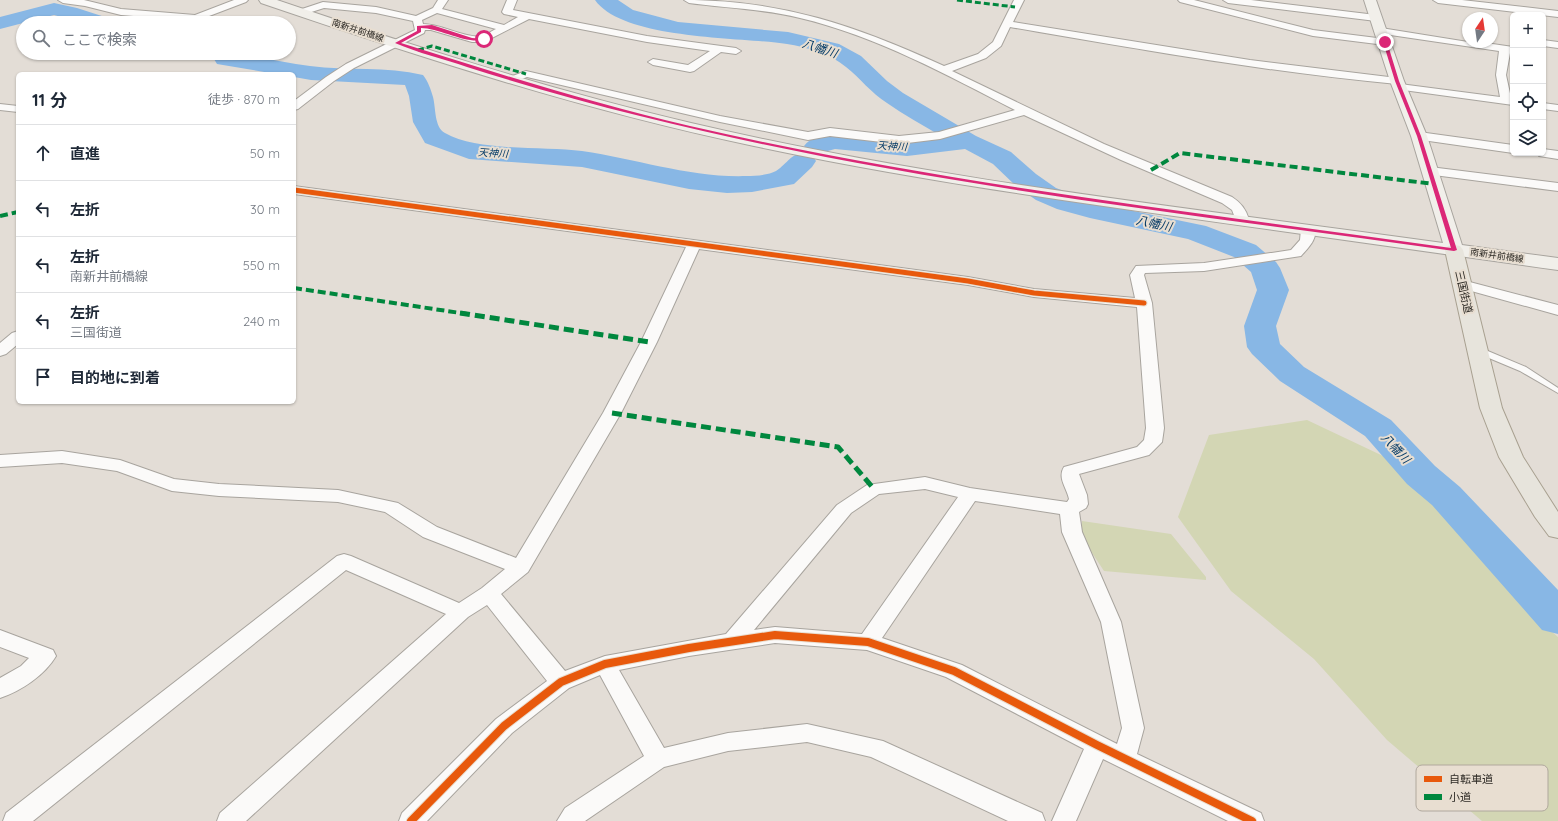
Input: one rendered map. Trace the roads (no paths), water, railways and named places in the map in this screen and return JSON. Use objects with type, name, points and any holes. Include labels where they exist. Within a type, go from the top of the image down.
[{"type":"main road","name":"南新井前橋線","points":[[265,0],[511,80],[592,103],[788,149],[903,171],[1001,187],[1558,264]]},
{"type":"main road","name":"三国街道","points":[[1370,0],[1419,136],[1454,250],[1491,408],[1511,457],[1544,511],[1558,530]]},
{"type":"street","points":[[63,0],[85,3],[121,12],[171,16]]},
{"type":"street","points":[[201,16],[243,0]]},
{"type":"street","points":[[418,23],[436,10],[443,0]]},
{"type":"street","points":[[512,0],[507,12],[682,44],[736,51]]},
{"type":"street","points":[[689,0],[769,9],[817,20],[878,42],[944,70],[1026,111],[1151,170],[1227,200],[1237,206],[1242,220]]},
{"type":"street","points":[[944,70],[982,56],[997,44],[1018,0]]},
{"type":"street","points":[[1183,0],[1313,34],[1381,31]]},
{"type":"street","points":[[1228,0],[1381,31],[1462,41]]},
{"type":"street","points":[[1438,0],[1470,7],[1558,14]]},
{"type":"street","points":[[302,12],[323,5],[376,10],[472,39],[484,39],[528,16]]},
{"type":"street","points":[[436,10],[504,28]]},
{"type":"street","points":[[296,105],[330,79],[350,66],[420,31],[418,23]]},
{"type":"street","points":[[1007,24],[1274,67],[1509,101],[1501,75],[1509,49],[1498,47]]},
{"type":"street","points":[[561,32],[573,25]]},
{"type":"street","points":[[1546,43],[1558,45]]},
{"type":"street","points":[[682,44],[650,64],[690,69],[719,49]]},
{"type":"street","points":[[511,80],[526,74],[720,119],[808,136],[830,132],[899,140],[940,135],[1026,111]]},
{"type":"street","points":[[1546,106],[1558,108]]},
{"type":"street","points":[[0,107],[16,109]]},
{"type":"street","points":[[703,130],[720,119]]},
{"type":"street","points":[[788,149],[801,135]]},
{"type":"street","points":[[1419,136],[1510,149]]},
{"type":"street","points":[[1546,153],[1558,155]]},
{"type":"street","points":[[1430,171],[1558,187]]},
{"type":"street","points":[[296,190],[968,281],[1034,292],[1144,303]]},
{"type":"street","points":[[733,641],[844,509],[874,489],[925,483],[970,494],[1069,509],[1079,504],[1080,496],[1069,479],[1070,471],[1143,451],[1153,442],[1156,428],[1144,303],[1137,275],[1141,268],[1204,268],[1275,258],[1296,252],[1307,241],[1308,229]]},
{"type":"street","points":[[229,821],[461,612],[489,594],[521,567],[612,413],[649,342],[694,244]]},
{"type":"street","points":[[1462,284],[1558,310]]},
{"type":"street","points":[[0,351],[16,338]]},
{"type":"street","points":[[0,461],[62,457],[120,466],[172,485],[220,490],[338,496],[391,508],[430,532],[496,559],[521,567]]},
{"type":"street","points":[[868,642],[970,494]]},
{"type":"street","points":[[1069,509],[1072,532],[1111,622],[1133,728],[1124,758]]},
{"type":"street","points":[[15,821],[344,561],[461,612]]},
{"type":"street","points":[[489,594],[561,682]]},
{"type":"street","points":[[411,821],[504,726],[561,682],[606,664],[690,648],[775,635],[868,642],[954,671],[1096,745],[1252,821]]},
{"type":"street","points":[[0,638],[44,656],[29,672],[0,689]]},
{"type":"street","points":[[606,664],[658,759]]},
{"type":"street","points":[[569,821],[574,815],[658,759],[728,742],[808,733],[875,748],[1033,821]]},
{"type":"street","points":[[1064,821],[1096,745]]},
{"type":"lane","points":[[1478,350],[1523,369],[1558,391]]},
{"type":"waterway","name":"八幡川","points":[[605,0],[626,14],[678,28],[788,38],[831,49],[853,61],[879,86],[895,98],[967,141]]},
{"type":"waterway","name":"天神川","points":[[27,16],[54,9],[82,16]]},
{"type":"waterway","name":"天神川","points":[[0,23],[16,19]]},
{"type":"waterway","name":"天神川","points":[[231,60],[311,73],[402,77],[415,80],[421,96],[425,122],[434,138],[469,151],[582,159],[689,181],[727,185],[752,184],[784,178],[803,161]]},
{"type":"waterway","name":"天神川","points":[[817,146],[834,141],[907,148],[967,141]]},
{"type":"waterway","name":"八幡川","points":[[967,141],[1002,158],[1026,180],[1046,194],[1067,203],[1090,210],[1196,232],[1245,251],[1265,268],[1273,290],[1260,326],[1264,347],[1292,374],[1378,428],[1421,475],[1446,496],[1558,618]]}]
